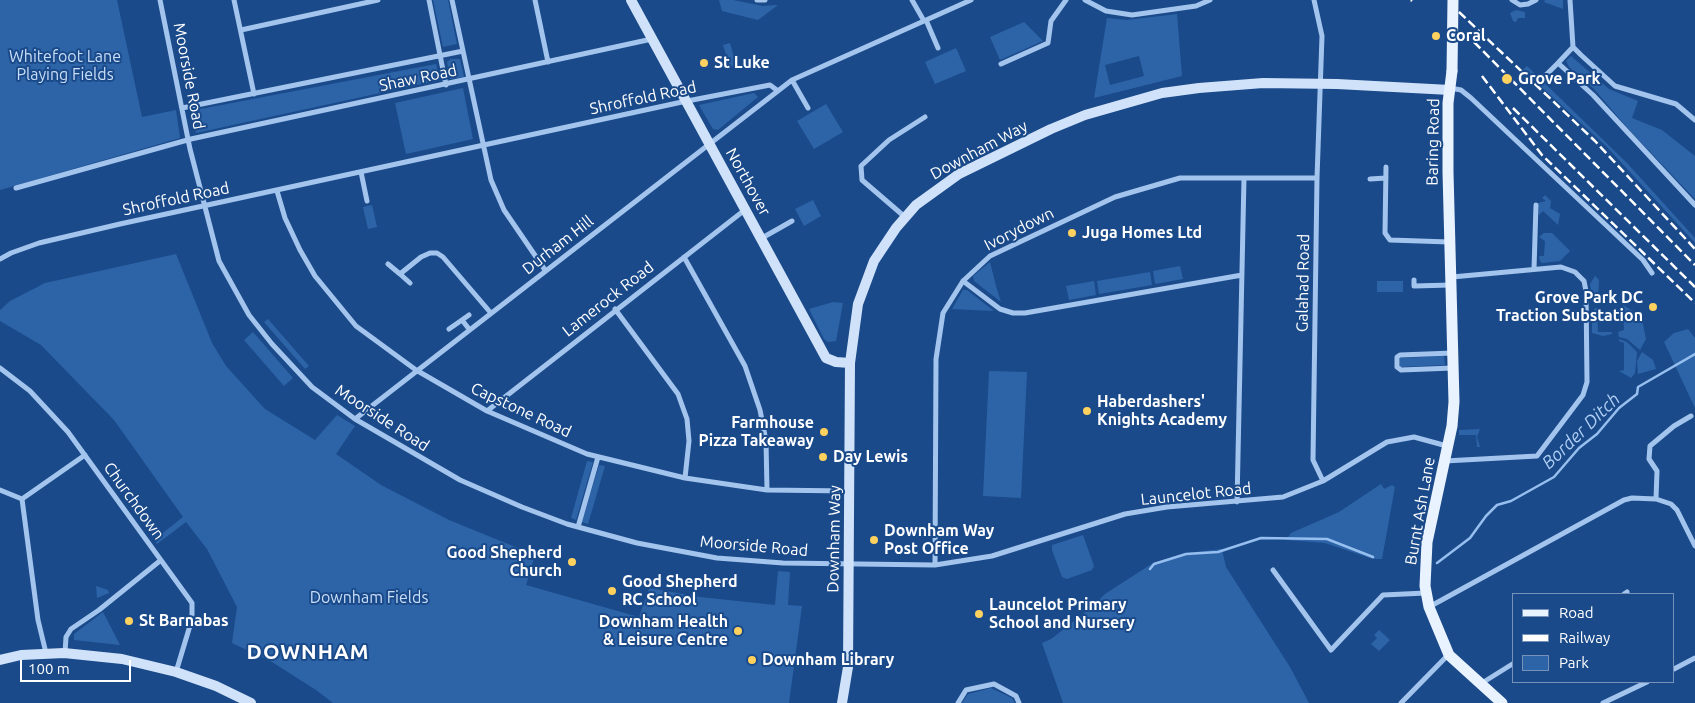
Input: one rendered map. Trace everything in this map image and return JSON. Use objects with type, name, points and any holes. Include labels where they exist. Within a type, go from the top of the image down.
[{"type":"main road","name":"Baring Road","points":[[1447,446],[1454,413],[1448,130],[1452,71],[1453,0]]},
{"type":"main road","name":"Burnt Ash Lane","points":[[1447,446],[1428,542],[1426,593],[1429,607],[1448,655],[1479,685],[1502,703]]},
{"type":"street","name":"Moorside Road","points":[[160,0],[189,140],[219,261],[249,315],[300,375],[355,419],[460,480],[522,507],[578,527],[637,543],[716,558],[848,565]]},
{"type":"street","points":[[234,0],[254,94]]},
{"type":"street","points":[[241,30],[378,0]]},
{"type":"street","points":[[429,0],[446,84]]},
{"type":"street","points":[[452,0],[491,180],[504,210],[545,270]]},
{"type":"street","points":[[535,0],[548,62]]},
{"type":"street","name":"Northover","points":[[631,0],[826,358],[836,362],[850,363]]},
{"type":"street","points":[[757,0],[765,0]]},
{"type":"street","points":[[912,0],[925,20],[938,48]]},
{"type":"street","points":[[778,91],[792,80],[972,0]]},
{"type":"street","points":[[1001,64],[1048,43],[1051,21],[1066,0]]},
{"type":"street","points":[[1085,0],[1106,11],[1132,15],[1196,6],[1210,0]]},
{"type":"street","name":"Galahad Road","points":[[1314,0],[1322,36],[1317,178],[1312,460],[1323,481]]},
{"type":"street","points":[[1512,0],[1525,5],[1536,0]]},
{"type":"street","points":[[1570,0],[1573,47],[1615,86],[1676,104],[1695,120]]},
{"type":"street","name":"Shaw Road","points":[[16,188],[189,140],[653,39]]},
{"type":"street","points":[[1543,78],[1573,47]]},
{"type":"street","points":[[182,108],[463,51]]},
{"type":"street","points":[[1558,63],[1593,95],[1695,205]]},
{"type":"street","points":[[792,80],[808,108]]},
{"type":"street","name":"Downham Way","points":[[842,703],[848,667],[850,363],[858,304],[866,275],[884,244],[905,217],[924,197],[959,174],[1052,129],[1094,112],[1162,93],[1263,83],[1450,89]]},
{"type":"street","name":"Shroffold Road","points":[[0,259],[11,252],[39,243],[277,190],[770,85],[778,91]]},
{"type":"street","points":[[1450,89],[1461,90],[1471,98],[1643,260],[1652,272]]},
{"type":"street","name":"Durham Hill","points":[[355,419],[490,312],[778,91]]},
{"type":"street","points":[[905,217],[862,180],[861,166],[889,140],[925,117]]},
{"type":"street","points":[[1386,166],[1385,234],[1388,242],[1449,242]]},
{"type":"street","points":[[361,172],[367,200]]},
{"type":"street","name":"Ivorydown","points":[[935,565],[936,359],[944,313],[963,281],[990,256],[1115,197],[1180,178],[1317,178]]},
{"type":"street","points":[[1237,502],[1244,178]]},
{"type":"street","points":[[1370,179],[1386,178]]},
{"type":"street","name":"Capstone Road","points":[[277,190],[285,218],[300,250],[320,282],[356,326],[416,370],[487,411],[598,457],[685,478],[767,490],[849,491]]},
{"type":"street","points":[[1534,269],[1538,217],[1536,206]]},
{"type":"street","name":"Lamerock Road","points":[[487,411],[746,209]]},
{"type":"street","points":[[762,238],[792,221]]},
{"type":"street","points":[[400,274],[421,257],[430,253],[437,253],[443,257],[490,312]]},
{"type":"street","points":[[684,257],[744,366],[760,410],[766,442],[767,490]]},
{"type":"street","points":[[388,264],[410,283]]},
{"type":"street","points":[[1415,292],[1414,283],[1451,281],[1561,267],[1569,268],[1584,281],[1586,307],[1586,390],[1537,456],[1445,461]]},
{"type":"street","points":[[963,281],[1000,309],[1013,313],[1025,313],[1242,275]]},
{"type":"street","points":[[615,310],[678,394],[686,419],[689,440],[685,478]]},
{"type":"street","points":[[449,330],[470,315]]},
{"type":"street","points":[[462,320],[469,329]]},
{"type":"street","points":[[1453,353],[1400,355],[1397,357],[1397,367],[1401,370],[1454,368]]},
{"type":"street","name":"Churchdown","points":[[0,368],[48,408],[85,455],[188,598],[193,608],[192,619],[176,672]]},
{"type":"street","points":[[1656,499],[1657,471],[1649,459],[1650,446],[1674,426],[1691,416]]},
{"type":"street","name":"Launcelot Road","points":[[848,565],[935,565],[992,556],[1125,514],[1167,507],[1283,497],[1323,481],[1387,442],[1414,437],[1447,446]]},
{"type":"street","points":[[22,499],[85,455]]},
{"type":"street","points":[[578,527],[598,457]]},
{"type":"street","points":[[0,490],[22,499]]},
{"type":"street","points":[[22,499],[38,620],[46,654]]},
{"type":"street","points":[[1429,607],[1624,500],[1656,499],[1671,504],[1677,510],[1695,546]]},
{"type":"street","points":[[64,653],[66,638],[71,629],[99,610],[161,560]]},
{"type":"street","points":[[1273,570],[1331,650],[1384,595],[1426,593]]},
{"type":"street","points":[[0,660],[21,656],[64,653],[122,658],[176,672],[216,686],[251,703]]},
{"type":"street","points":[[1401,703],[1448,655]]},
{"type":"street","points":[[1675,668],[1695,658]]},
{"type":"street","points":[[1479,685],[1512,664]]},
{"type":"street","points":[[1603,703],[1644,683]]},
{"type":"street","points":[[958,703],[966,690],[994,684],[1016,696],[1018,703]]},
{"type":"green space","name":"Whitefoot Lane Playing Fields","points":[[0,0],[117,0],[142,117],[176,110],[180,138],[0,190]]},
{"type":"green space","points":[[433,0],[448,0],[457,44],[443,47]]},
{"type":"green space","points":[[719,0],[733,0],[763,6],[778,5],[758,20],[722,11]]},
{"type":"green space","points":[[1545,0],[1563,0],[1563,9],[1544,2]]},
{"type":"green space","points":[[1516,10],[1525,12],[1525,18],[1518,18],[1516,22],[1513,21],[1510,13]]},
{"type":"green space","points":[[1177,14],[1182,76],[1094,98],[1107,18],[1127,20]],"holes":[[[1139,56],[1144,76],[1110,85],[1105,65]]]},
{"type":"green space","points":[[1024,22],[1043,41],[1000,60],[990,37]]},
{"type":"green space","points":[[730,43],[736,65],[730,67],[723,45]]},
{"type":"green space","points":[[956,48],[966,71],[935,84],[925,62]]},
{"type":"green space","points":[[1571,56],[1609,89],[1638,101],[1632,118],[1662,130],[1695,156],[1695,199],[1631,132],[1594,89],[1569,67],[1566,61]]},
{"type":"green space","points":[[451,59],[460,59],[464,77],[450,79],[447,62]]},
{"type":"green space","points":[[436,64],[440,80],[196,133],[190,111]]},
{"type":"green space","points":[[1527,66],[1627,163],[1695,238],[1695,243],[1607,147],[1523,70]]},
{"type":"green space","points":[[463,88],[473,139],[406,154],[395,103]]},
{"type":"green space","points":[[754,93],[758,97],[718,130],[713,129],[699,105]]},
{"type":"green space","points":[[826,104],[843,132],[814,149],[797,121]]},
{"type":"green space","points":[[1545,195],[1551,201],[1550,208],[1560,214],[1558,225],[1543,211],[1539,215],[1538,203],[1546,201],[1542,198]]},
{"type":"green space","points":[[813,200],[821,216],[804,226],[795,209]]},
{"type":"green space","points":[[372,205],[377,227],[368,229],[363,207]]},
{"type":"green space","points":[[1544,233],[1552,233],[1570,251],[1560,261],[1542,263],[1540,261],[1539,256],[1544,256],[1545,241],[1539,237]]},
{"type":"green space","name":"Downham Fields","points":[[176,254],[212,343],[226,366],[265,409],[315,440],[337,415],[355,426],[336,454],[381,485],[449,520],[535,555],[526,585],[639,617],[649,588],[700,597],[775,605],[778,571],[790,572],[788,605],[802,606],[789,703],[333,703],[272,662],[232,643],[237,607],[207,549],[186,522],[157,544],[154,540],[183,517],[114,420],[41,345],[0,321],[0,310],[10,301],[45,283]]},
{"type":"green space","points":[[990,262],[1001,302],[974,281],[973,276]]},
{"type":"green space","points":[[1180,266],[1183,279],[1155,284],[1153,271]]},
{"type":"green space","points":[[1150,272],[1152,285],[1099,294],[1097,281]]},
{"type":"green space","points":[[1595,276],[1599,280],[1598,305],[1592,298],[1590,284]]},
{"type":"green space","points":[[1094,281],[1096,295],[1069,300],[1066,286]]},
{"type":"green space","points":[[1377,281],[1403,281],[1403,292],[1377,292]]},
{"type":"green space","points":[[963,290],[967,290],[994,311],[952,309]]},
{"type":"green space","points":[[833,302],[843,303],[836,341],[828,342],[824,339],[809,309]]},
{"type":"green space","points":[[1623,305],[1633,311],[1643,324],[1646,339],[1640,350],[1627,339],[1619,337],[1618,332],[1624,330]]},
{"type":"green space","points":[[1595,308],[1597,308],[1598,332],[1612,332],[1612,334],[1603,336],[1592,333],[1592,314]]},
{"type":"green space","points":[[268,319],[309,366],[305,369],[264,322]]},
{"type":"green space","points":[[1688,329],[1695,338],[1695,408],[1664,342],[1674,333]]},
{"type":"green space","points":[[253,332],[293,378],[284,386],[244,340]]},
{"type":"green space","points":[[1619,339],[1627,342],[1637,352],[1635,373],[1631,378],[1619,371],[1624,370],[1624,343],[1619,341]]},
{"type":"green space","points":[[1642,352],[1653,360],[1656,369],[1638,374],[1637,361]]},
{"type":"green space","points":[[1444,356],[1445,365],[1400,367],[1400,358]]},
{"type":"green space","points":[[989,371],[1027,372],[1021,498],[983,496]]},
{"type":"green space","points":[[1480,429],[1477,437],[1480,447],[1477,447],[1476,435],[1459,435],[1459,430]]},
{"type":"green space","points":[[587,461],[593,462],[576,520],[571,518]]},
{"type":"green space","points":[[599,465],[605,466],[588,524],[582,522]]},
{"type":"green space","points":[[1381,484],[1384,489],[1392,485],[1395,487],[1382,559],[1373,559],[1325,543],[1286,540],[1291,533],[1339,512]]},
{"type":"green space","points":[[1083,535],[1094,566],[1092,570],[1067,579],[1062,577],[1052,545]]},
{"type":"green space","points":[[1222,549],[1226,567],[1290,667],[1309,703],[1063,703],[1042,643],[1051,639],[1087,611],[1105,594],[1153,563],[1186,553]]},
{"type":"green space","points":[[96,586],[108,590],[109,593],[97,598]]},
{"type":"green space","points":[[103,612],[120,645],[74,640],[74,634]]},
{"type":"green space","points":[[1379,630],[1390,640],[1379,651],[1371,644],[1377,638],[1374,635]]},
{"type":"green space","points":[[991,688],[1012,698],[1015,703],[962,703],[968,694]]},
{"type":"waterway","name":"Border Ditch","points":[[1437,563],[1470,538],[1486,516],[1497,505],[1511,501],[1554,477],[1579,448],[1597,434],[1619,408],[1637,394],[1638,387],[1695,354]]},
{"type":"waterway","name":"Border Ditch","points":[[1150,569],[1154,564],[1186,554],[1218,552],[1261,538],[1327,539],[1373,557]]},
{"type":"railway","points":[[1459,12],[1595,141],[1695,249]]},
{"type":"railway","points":[[1474,42],[1695,265]]},
{"type":"railway","points":[[1482,76],[1542,155],[1695,303]]},
{"type":"railway","points":[[1513,108],[1695,287]]},
{"type":"place","name":"Coral","points":[[1436,36]]},
{"type":"place","name":"St Luke","points":[[704,63]]},
{"type":"place","name":"Grove Park","points":[[1507,79]]},
{"type":"place","name":"Juga Homes Ltd","points":[[1072,233]]},
{"type":"place","name":"Grove Park DC Traction Substation","points":[[1653,307]]},
{"type":"place","name":"Haberdashers' Knights Academy","points":[[1087,411]]},
{"type":"place","name":"Farmhouse Pizza Takeaway","points":[[824,432]]},
{"type":"place","name":"Day Lewis","points":[[823,457]]},
{"type":"place","name":"Downham Way Post Office","points":[[874,540]]},
{"type":"place","name":"Good Shepherd Church","points":[[572,562]]},
{"type":"place","name":"Good Shepherd RC School","points":[[612,591]]},
{"type":"place","name":"Launcelot Primary School and Nursery","points":[[979,614]]},
{"type":"place","name":"St Barnabas","points":[[129,621]]},
{"type":"place","name":"Downham Health & Leisure Centre","points":[[738,631]]},
{"type":"place","name":"Downham Library","points":[[752,660]]},
{"type":"district","name":"DOWNHAM","points":[[308,652]]}]
